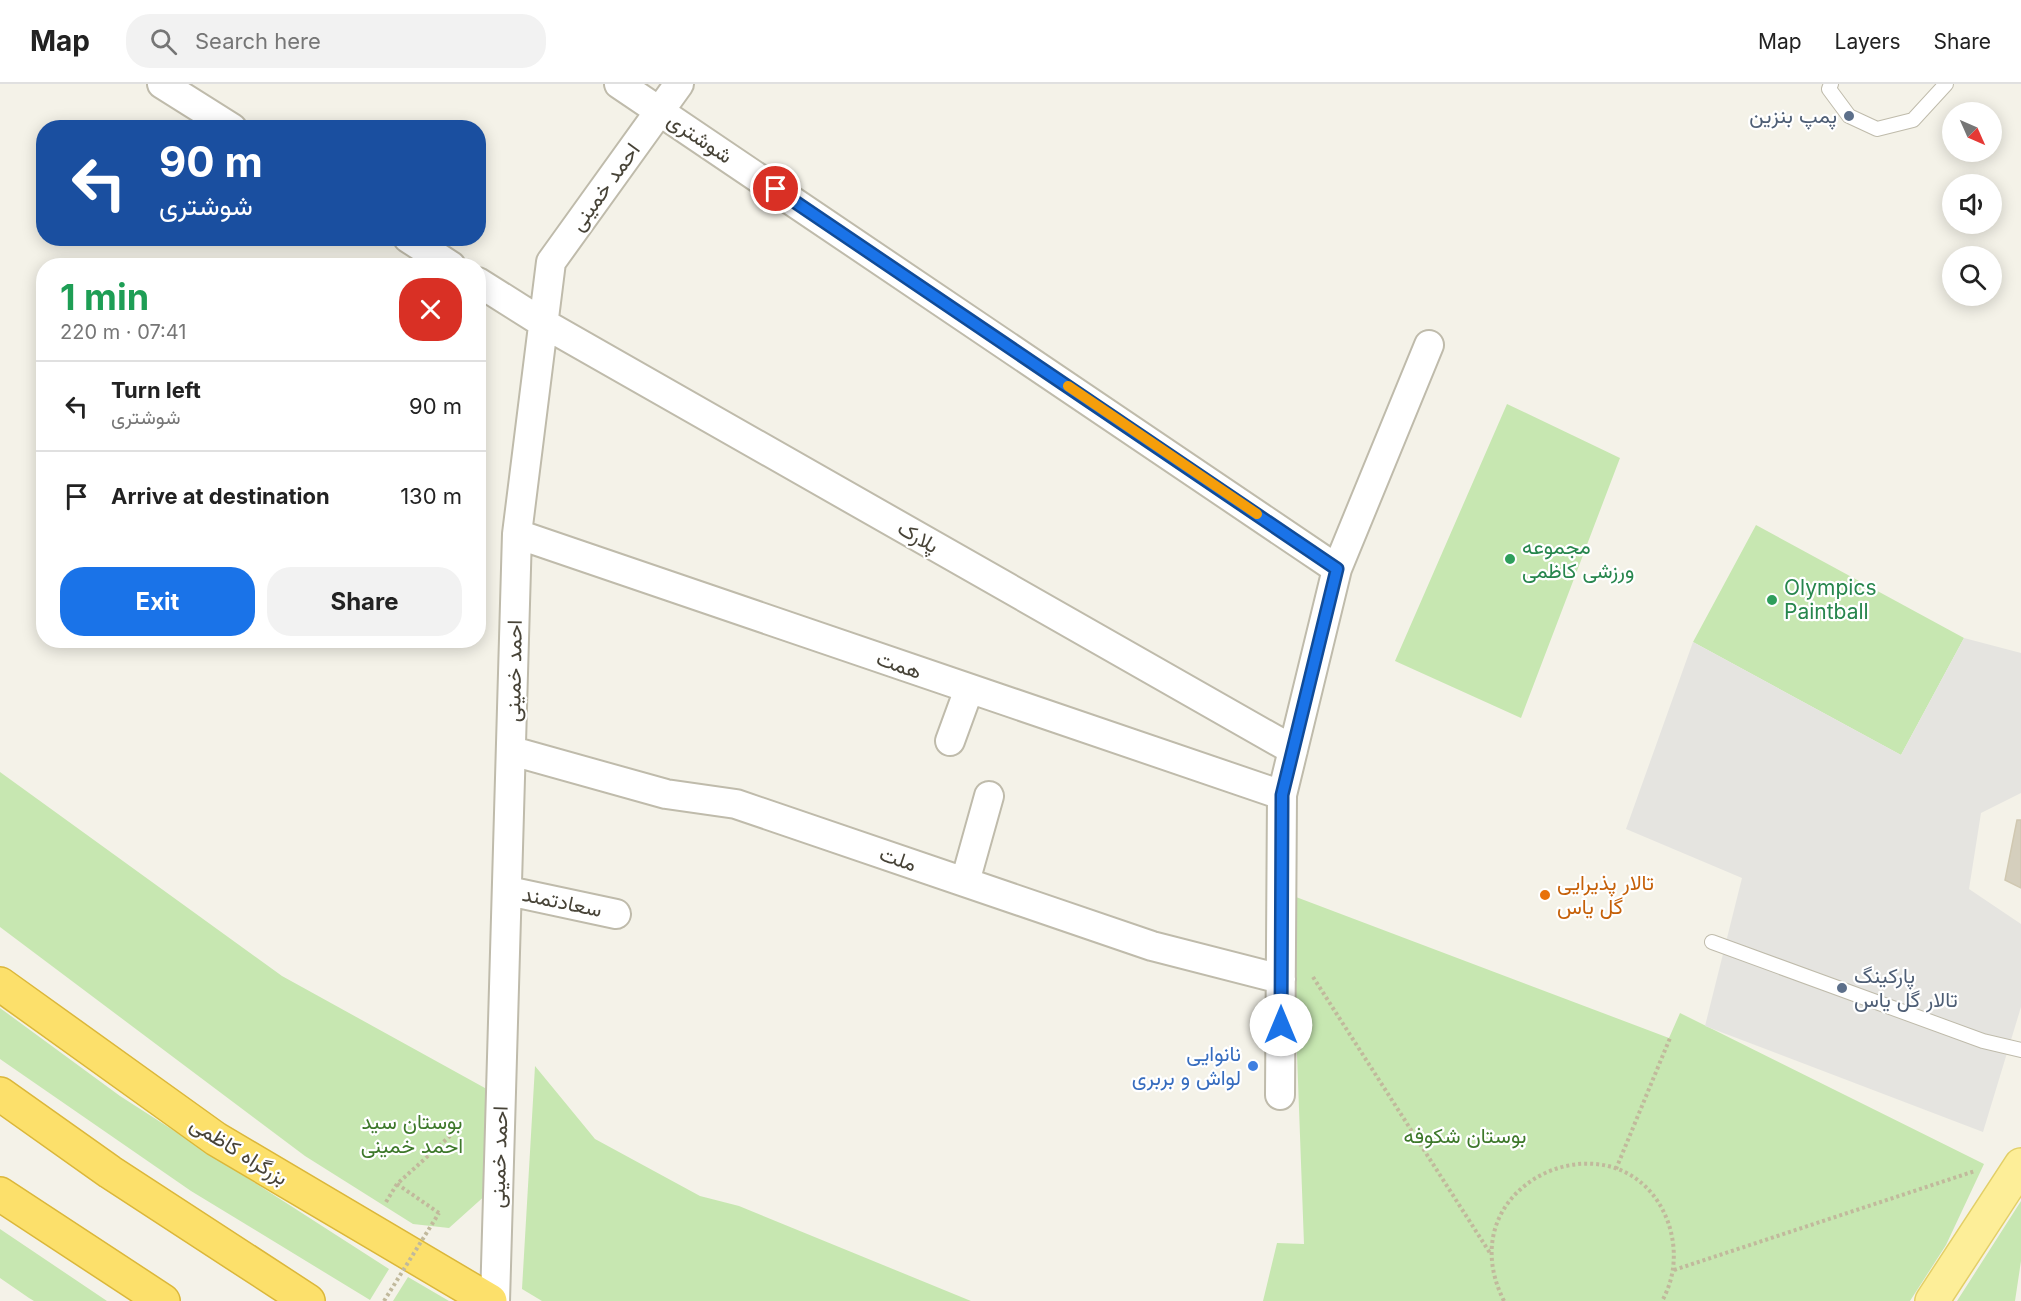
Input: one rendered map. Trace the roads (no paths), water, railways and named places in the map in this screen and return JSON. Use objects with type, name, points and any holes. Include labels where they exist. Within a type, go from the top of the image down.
[{"type":"highway","name":"بزرگراه کاظمی","points":[[0,984],[216,1139],[492,1301]]},
{"type":"highway","points":[[0,1094],[110,1172],[308,1301]]},
{"type":"highway","points":[[0,1194],[162,1301]]},
{"type":"main road","points":[[1932,1301],[2021,1165]]},
{"type":"street","points":[[162,84],[219,120]]},
{"type":"street","name":"شوشتری","points":[[619,84],[1337,569]]},
{"type":"street","name":"احمد خمینی","points":[[492,1301],[508,891],[517,534],[551,262],[679,84]]},
{"type":"street","points":[[421,246],[439,258]]},
{"type":"street","name":"پلارک","points":[[486,287],[543,323],[1293,750]]},
{"type":"street","points":[[1280,1095],[1282,795],[1337,569],[1429,345]]},
{"type":"street","name":"همت","points":[[517,534],[1282,795]]},
{"type":"street","points":[[950,741],[969,689]]},
{"type":"street","name":"ملت","points":[[512,751],[666,794],[736,804],[1152,946],[1281,979]]},
{"type":"street","points":[[965,882],[989,796]]},
{"type":"street","name":"سعادتمند","points":[[508,891],[616,914]]},
{"type":"lane","points":[[1831,84],[1830,89],[1849,116],[1877,129],[1913,120],[1946,84]]},
{"type":"lane","points":[[1712,942],[1983,1041],[2021,1050]]},
{"type":"place","name":"پمپ بنزین","points":[[1849,116]]},
{"type":"place","name":"مجموعه ورزشی کاظمی","points":[[1510,559]]},
{"type":"place","name":"Olympics Paintball","points":[[1772,600]]},
{"type":"place","name":"تالار پذیرایی گل یاس","points":[[1545,895]]},
{"type":"place","name":"پارکینگ تالار گل یاس","points":[[1842,988]]},
{"type":"place","name":"نانوایی لواش و بربری","points":[[1253,1066]]},
{"type":"park label","name":"بوستان سید احمد خمینی","points":[[412,1134]]},
{"type":"park label","name":"بوستان شکوفه","points":[[1465,1136]]}]
